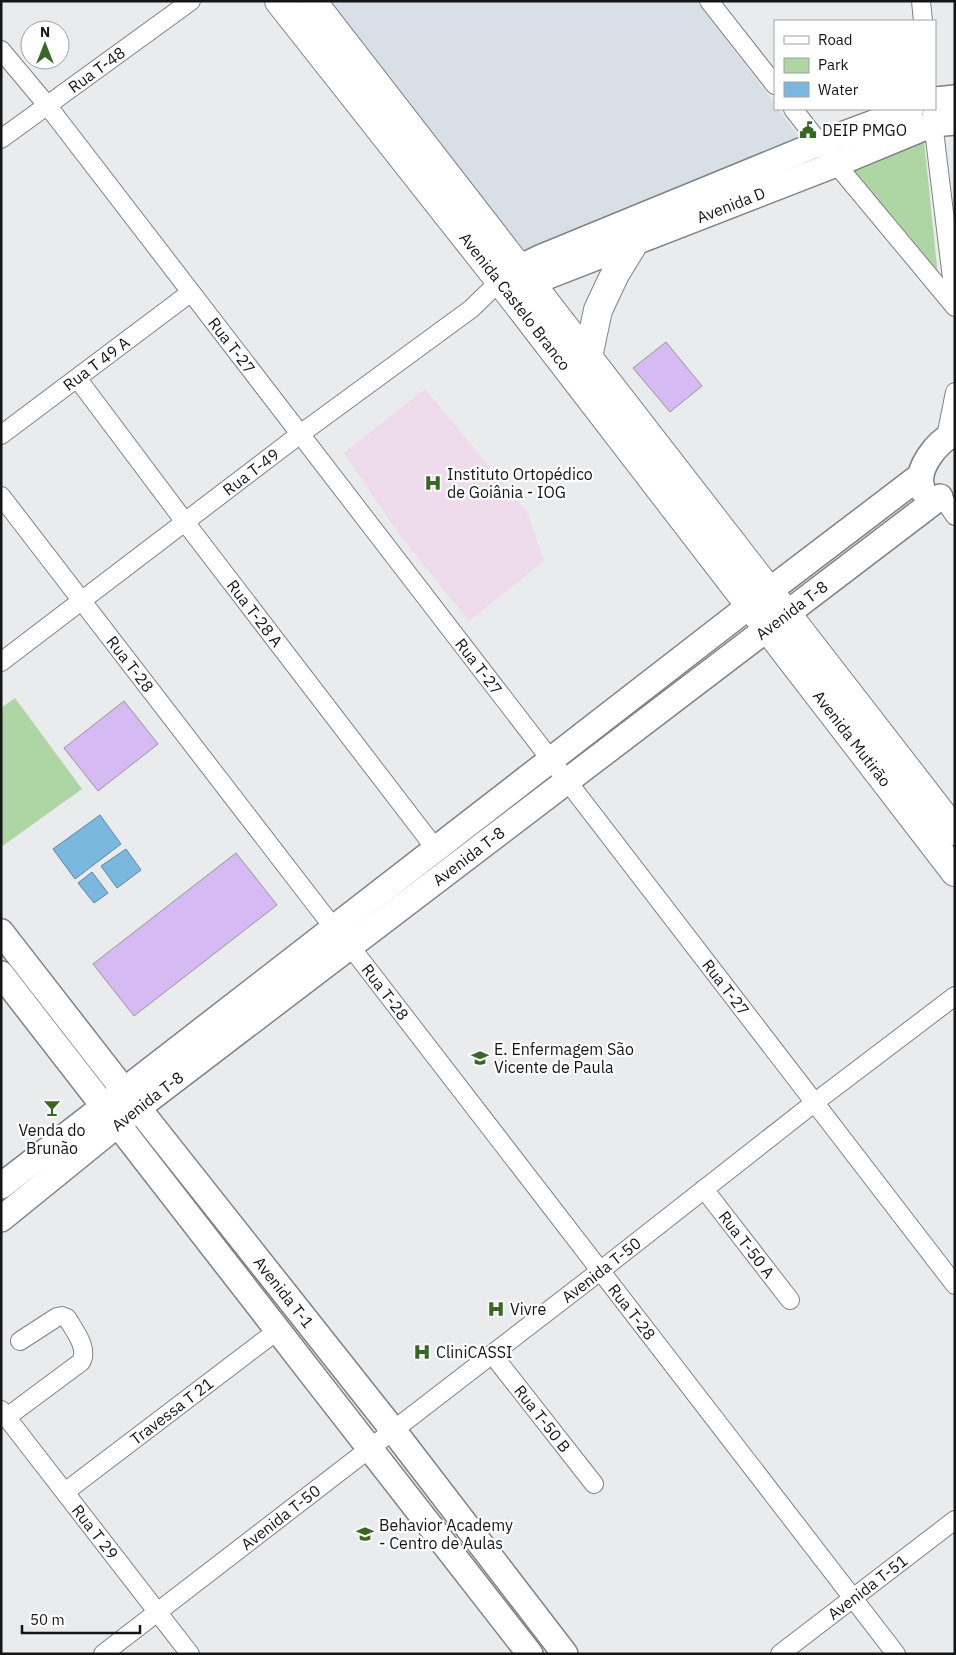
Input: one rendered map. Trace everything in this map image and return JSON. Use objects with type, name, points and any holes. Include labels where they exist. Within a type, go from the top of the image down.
[{"type":"main road","name":"Avenida Castelo Branco","points":[[279,1],[515,282],[588,357],[759,598]]},
{"type":"main road","name":"Avenida Castelo Branco","points":[[312,1],[515,282],[759,598]]},
{"type":"main road","name":"Avenida D","points":[[515,282],[548,276],[836,164],[939,114],[955,98]]},
{"type":"main road","name":"Avenida D","points":[[515,282],[550,254],[820,143],[908,110]]},
{"type":"main road","points":[[588,357],[598,310],[615,274],[634,243]]},
{"type":"main road","points":[[948,500],[930,497],[924,493],[920,485],[920,476],[927,461],[950,435]]},
{"type":"main road","name":"Avenida T-8","points":[[1,1219],[110,1116],[333,927],[920,476]]},
{"type":"main road","name":"Avenida T-8","points":[[131,1098],[350,946],[776,621],[948,500]]},
{"type":"main road","name":"Avenida Mutirão","points":[[759,598],[955,872]]},
{"type":"main road","name":"Avenida Mutirão","points":[[776,621],[955,831]]},
{"type":"main road","name":"Avenida T-1","points":[[1,932],[393,1430],[565,1654]]},
{"type":"main road","name":"Avenida T-1","points":[[1,974],[530,1654]]},
{"type":"main road","name":"Avenida T-8","points":[[1,1186],[110,1116]]},
{"type":"street","name":"Rua T-48","points":[[1,139],[191,1]]},
{"type":"street","points":[[709,1],[774,84]]},
{"type":"street","points":[[920,1],[923,20]]},
{"type":"street","name":"Rua T-27","points":[[1,50],[47,105],[955,1285]]},
{"type":"street","points":[[794,110],[836,164],[955,307]]},
{"type":"street","points":[[939,114],[955,303]]},
{"type":"street","name":"Rua T-49","points":[[1,662],[299,434],[471,309],[515,282]]},
{"type":"street","name":"Rua T 49 A","points":[[1,435],[190,293]]},
{"type":"street","name":"Rua T-28 A","points":[[77,378],[435,848]]},
{"type":"street","points":[[950,435],[955,392]]},
{"type":"street","name":"Rua T-28","points":[[1,496],[333,927]]},
{"type":"street","name":"Rua T-28","points":[[350,946],[896,1654]]},
{"type":"street","name":"Avenida T-50","points":[[103,1654],[955,996]]},
{"type":"street","name":"Rua T-50 A","points":[[704,1189],[790,1300]]},
{"type":"street","points":[[4,1413],[81,1362],[84,1358],[83,1347],[67,1318],[62,1316],[57,1317],[20,1341]]},
{"type":"street","name":"Travessa T 21","points":[[65,1492],[278,1330]]},
{"type":"street","name":"Rua T-50 B","points":[[492,1354],[594,1484]]},
{"type":"street","name":"Rua T 29","points":[[4,1413],[190,1654]]},
{"type":"street","name":"Avenida T-51","points":[[780,1654],[955,1520]]},
{"type":"shaded area","points":[[319,1],[696,1],[774,103],[774,110],[779,110],[801,139],[525,250]]},
{"type":"shaded area","name":"Instituto Ortopédico de Goiânia - IOG","points":[[425,389],[527,512],[544,561],[469,621],[399,534],[344,453]]},
{"type":"green space","points":[[924,140],[938,276],[845,168]]},
{"type":"green space","points":[[15,698],[82,789],[1,847],[1,708]]},
{"type":"water","points":[[100,815],[121,844],[75,879],[53,849]]},
{"type":"water","points":[[126,849],[141,870],[117,888],[101,866]]},
{"type":"water","points":[[92,872],[108,893],[94,903],[78,883]]},
{"type":"building","points":[[666,342],[702,386],[670,412],[633,368]]},
{"type":"building","points":[[124,701],[158,744],[98,791],[64,748]]},
{"type":"building","points":[[236,853],[277,905],[134,1016],[93,964]]},
{"type":"place","name":"DEIP PMGO","points":[[808,130]]},
{"type":"place","name":"Instituto Ortopédico de Goiânia - IOG","points":[[433,483]]},
{"type":"place","name":"E. Enfermagem São Vicente de Paula","points":[[480,1058]]},
{"type":"place","name":"Venda do Brunão","points":[[52,1108]]},
{"type":"place","name":"Vivre","points":[[496,1309]]},
{"type":"place","name":"CliniCASSI","points":[[422,1352]]},
{"type":"place","name":"Behavior Academy - Centro de Aulas","points":[[365,1534]]}]
